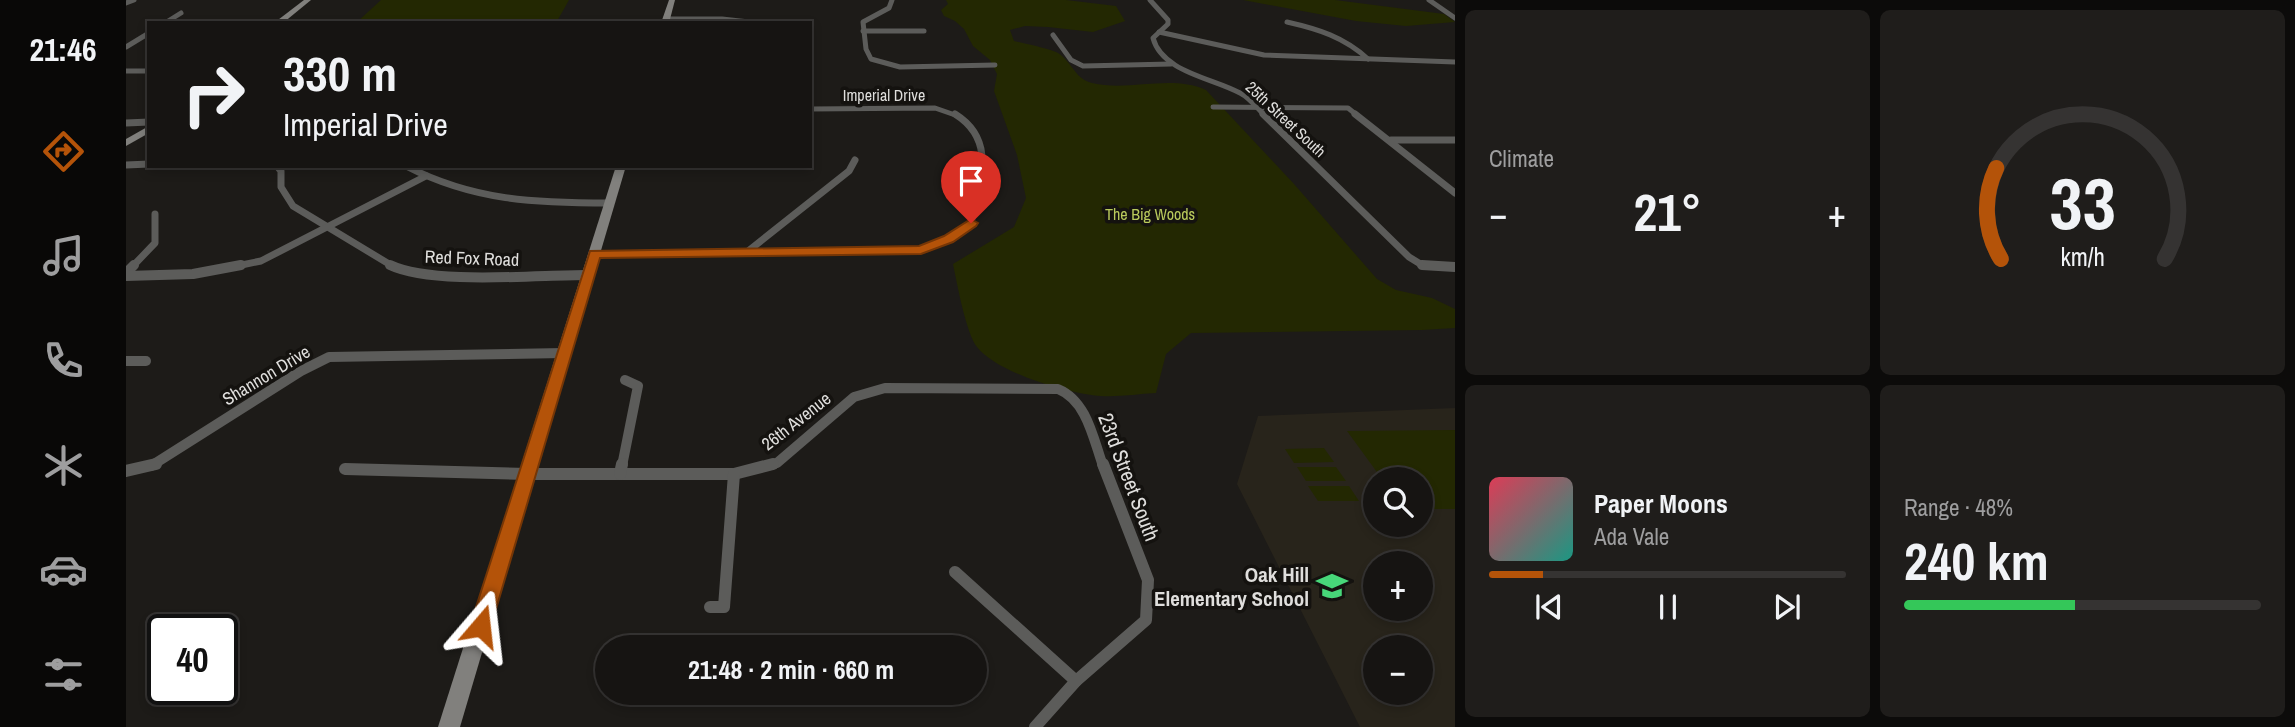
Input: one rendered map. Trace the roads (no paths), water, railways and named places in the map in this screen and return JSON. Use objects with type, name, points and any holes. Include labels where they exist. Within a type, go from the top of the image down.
[{"type":"street","points":[[126,3],[134,0]]},
{"type":"street","points":[[281,21],[308,0]]},
{"type":"street","points":[[672,0],[665,21],[740,21]]},
{"type":"street","points":[[882,64],[868,55],[863,22],[889,8],[892,0]]},
{"type":"street","points":[[1150,0],[1168,20],[1168,24],[1153,38],[1154,48],[1172,64]]},
{"type":"street","points":[[1429,0],[1455,18]]},
{"type":"street","points":[[168,21],[181,13]]},
{"type":"street","points":[[1287,22],[1350,41],[1368,59]]},
{"type":"street","points":[[863,31],[924,31]]},
{"type":"street","points":[[1159,32],[1264,55],[1455,62]]},
{"type":"street","points":[[126,47],[147,34]]},
{"type":"street","points":[[1053,36],[1071,60],[1083,66],[1172,64]]},
{"type":"street","name":"25th Street South","points":[[1172,64],[1227,85],[1255,106],[1409,257],[1422,265],[1455,267]]},
{"type":"street","points":[[872,66],[995,65]]},
{"type":"street","points":[[126,71],[147,71]]},
{"type":"street","points":[[1213,107],[1340,106],[1363,117],[1455,193]]},
{"type":"street","name":"Imperial Drive","points":[[594,254],[921,250],[948,239],[971,223],[985,155],[970,123],[956,114],[934,108],[812,109]]},
{"type":"street","points":[[126,123],[147,122]]},
{"type":"street","points":[[126,143],[147,130]]},
{"type":"street","points":[[1391,140],[1455,140]]},
{"type":"street","points":[[746,253],[849,171],[855,160]]},
{"type":"street","points":[[126,165],[147,164]]},
{"type":"street","name":"Red Fox Road","points":[[279,168],[281,187],[293,206],[380,260],[401,270],[439,276],[586,275]]},
{"type":"street","points":[[410,168],[475,196],[518,203],[610,203]]},
{"type":"street","points":[[449,727],[620,168]]},
{"type":"street","points":[[126,274],[193,274],[261,261],[426,176]]},
{"type":"street","points":[[126,274],[155,243],[155,214]]},
{"type":"street","name":"Shannon Drive","points":[[126,471],[154,465],[301,371],[329,357],[564,353]]},
{"type":"street","points":[[126,361],[146,361]]},
{"type":"street","points":[[620,474],[638,386],[625,380]]},
{"type":"street","name":"26th Avenue","points":[[345,469],[527,474],[734,474],[777,463],[854,397],[885,388],[1058,389],[1070,394],[1079,403]]},
{"type":"street","name":"23rd Street South","points":[[1035,727],[1076,681],[1146,620],[1148,580],[1079,403]]},
{"type":"street","points":[[710,607],[724,607],[734,474]]},
{"type":"street","points":[[955,572],[1076,681]]},
{"type":"place","name":"Oak Hill Elementary School","points":[[1332,586]]},
{"type":"park label","name":"The Big Woods","points":[[1150,214]]}]
